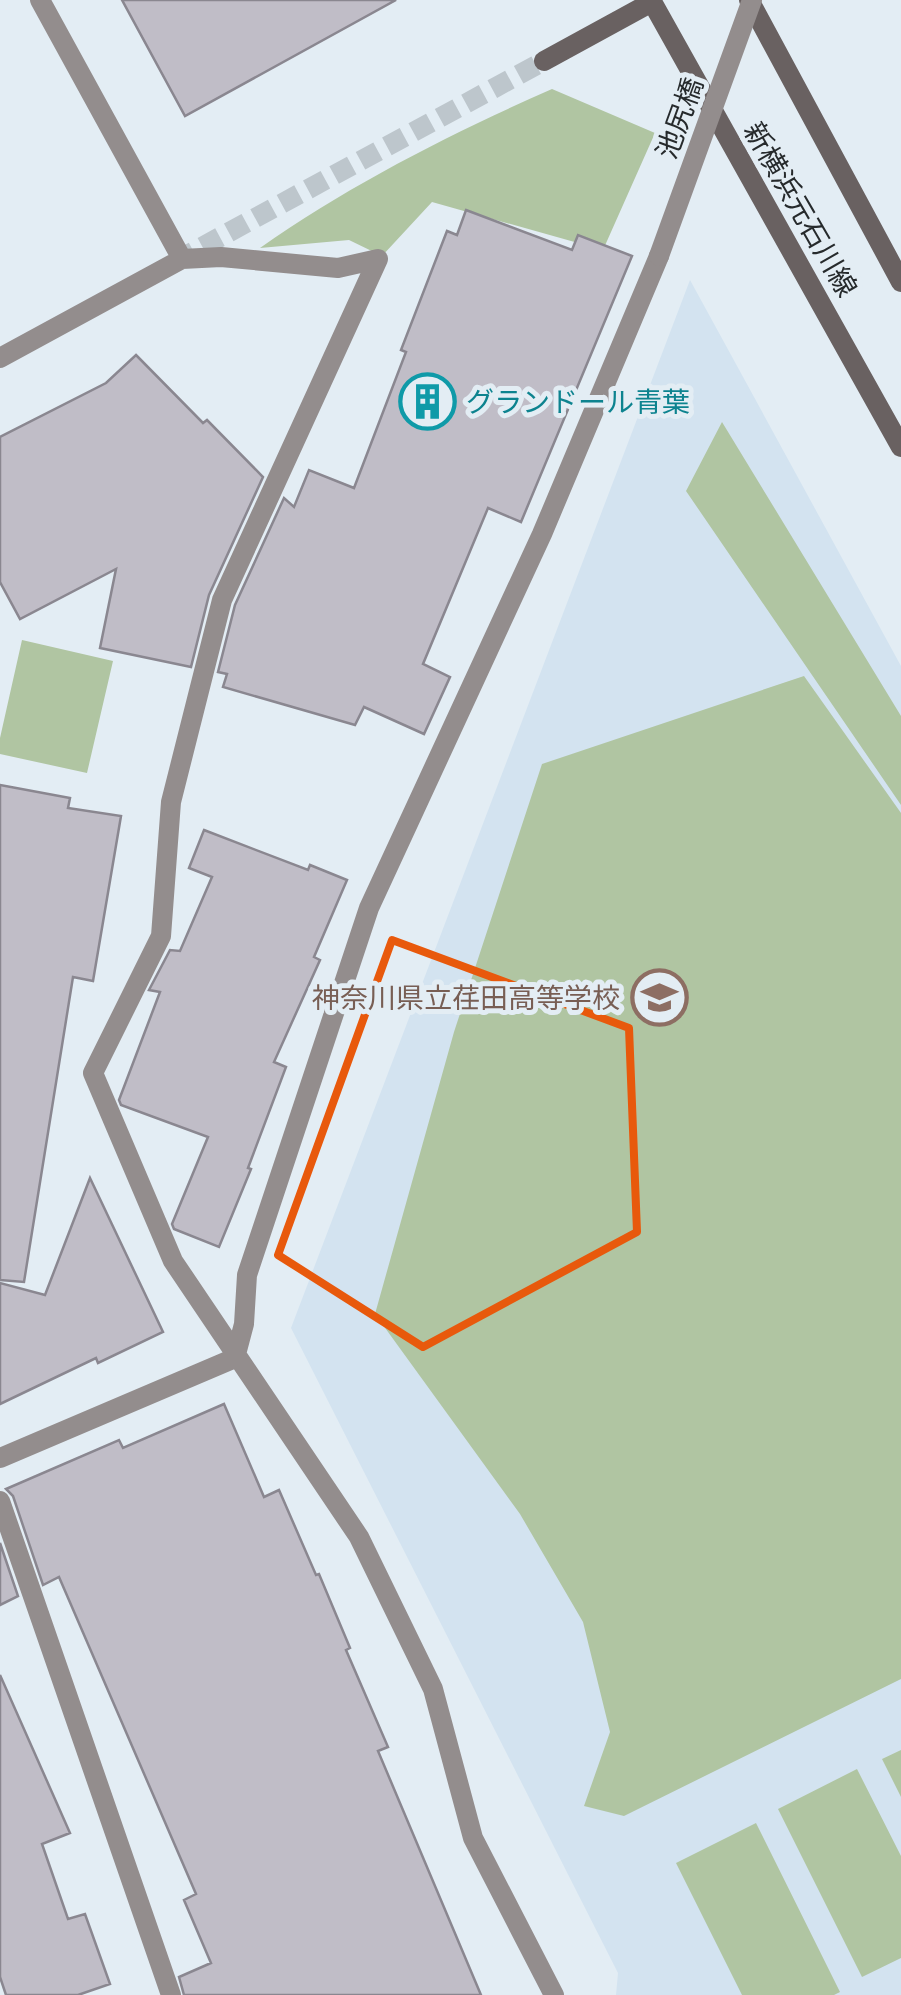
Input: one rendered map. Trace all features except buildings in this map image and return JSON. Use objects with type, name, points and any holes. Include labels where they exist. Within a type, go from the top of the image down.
[{"type":"street","points":[[40,0],[182,259]]},
{"type":"street","name":"池尻橋","points":[[235,1358],[244,1324],[247,1275],[370,908],[542,534],[659,256],[750,0]]},
{"type":"street","name":"新横浜元石川線","points":[[750,0],[901,282]]},
{"type":"street","points":[[544,61],[651,1]]},
{"type":"street","name":"新横浜元石川線","points":[[651,1],[901,447]]},
{"type":"street","points":[[0,358],[182,259],[221,257],[338,268],[378,259],[222,600],[171,802],[161,936],[93,1073],[172,1261],[359,1537],[433,1689],[472,1838],[554,1995]]},
{"type":"street","points":[[0,1458],[235,1358]]},
{"type":"street","points":[[0,1501],[171,1995]]},
{"type":"highlighted area","points":[[392,940],[629,1028],[637,1232],[423,1347],[278,1255]]},
{"type":"shaded area","name":"神奈川県立荏田高等学校","points":[[690,280],[901,666],[901,1995],[616,1995],[618,1973],[291,1328]]},
{"type":"green space","points":[[552,89],[655,133],[603,250],[432,202],[382,256],[349,240],[260,248],[402,161]]},
{"type":"green space","points":[[722,422],[901,716],[901,805],[686,491]]},
{"type":"green space","points":[[22,640],[113,661],[87,773],[0,754],[0,738]]},
{"type":"green space","name":"神奈川県立荏田高等学校","points":[[804,676],[901,813],[901,1679],[624,1816],[584,1806],[610,1732],[583,1622],[520,1514],[375,1314],[454,1032],[542,764]]},
{"type":"green space","points":[[901,1750],[901,1797],[882,1759]]},
{"type":"green space","points":[[857,1769],[901,1856],[901,1958],[862,1977],[778,1809]]},
{"type":"green space","points":[[756,1823],[840,1992],[834,1995],[742,1995],[676,1863]]},
{"type":"tunnel","points":[[176,261],[544,61]]},
{"type":"place","name":"グランドール青葉","points":[[427,401]]},
{"type":"place","name":"神奈川県立荏田高等学校","points":[[659,997]]}]
